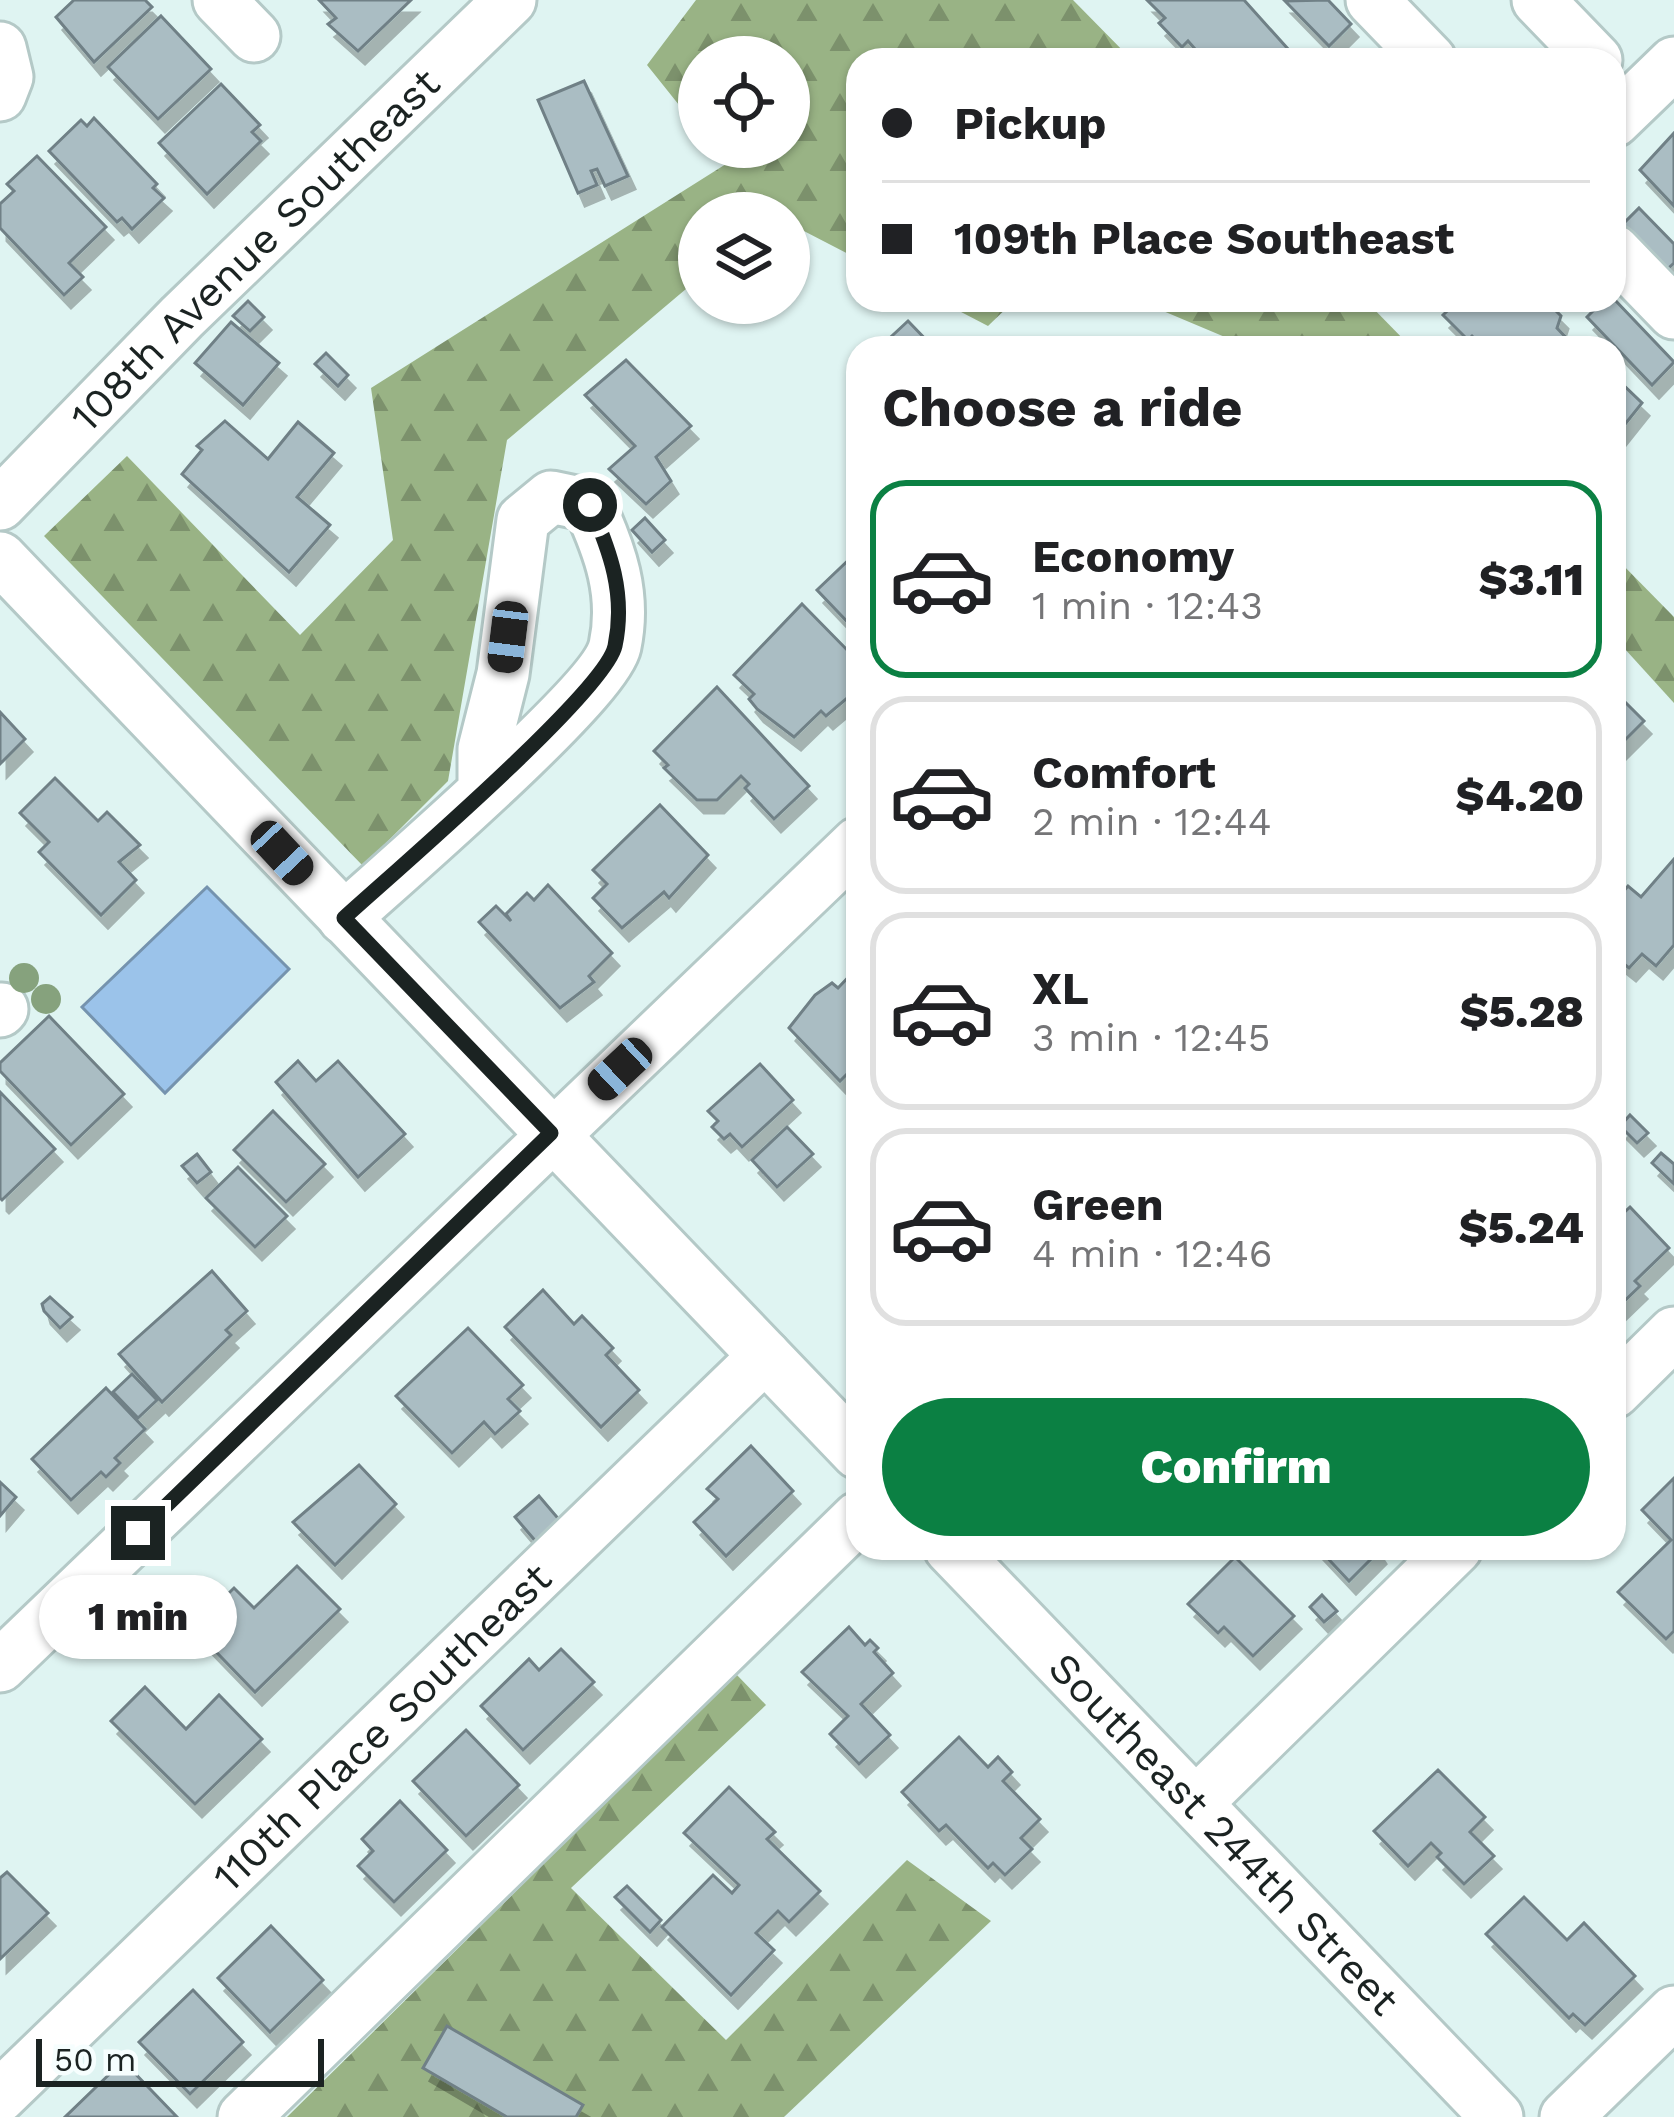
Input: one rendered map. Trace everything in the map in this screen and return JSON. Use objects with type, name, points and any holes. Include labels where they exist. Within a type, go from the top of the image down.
[{"type":"street","name":"108th Avenue Southeast","points":[[0,504],[182,317],[511,0]]},
{"type":"street","points":[[1372,0],[1418,48]]},
{"type":"street","points":[[1538,0],[1584,48]]},
{"type":"street","points":[[0,49],[7,77],[0,95]]},
{"type":"street","points":[[1626,97],[1674,63]]},
{"type":"street","points":[[1626,263],[1674,313]]},
{"type":"street","points":[[344,918],[484,788],[574,704],[614,650],[617,568],[590,505],[551,497],[523,520],[503,674],[484,749],[484,788]]},
{"type":"street","points":[[0,558],[846,1440]]},
{"type":"street","points":[[0,1666],[846,854]]},
{"type":"street","points":[[1626,1380],[1674,1333]]},
{"type":"street","name":"110th Place Southeast","points":[[0,2096],[765,1356]]},
{"type":"street","points":[[244,2117],[846,1530]]},
{"type":"street","name":"Southeast 244th Street","points":[[962,1560],[1497,2117]]},
{"type":"street","points":[[1196,1804],[1444,1560]]},
{"type":"street","points":[[1566,2117],[1674,2012]]},
{"type":"green space","points":[[696,0],[1073,0],[1120,48],[846,48],[846,253],[810,234],[810,192],[682,192],[720,168],[810,168],[810,36],[678,36],[678,104],[647,65]]},
{"type":"green space","points":[[678,194],[678,296],[507,440],[448,781],[363,866],[44,536],[127,456],[300,635],[393,540],[371,388]]},
{"type":"green space","points":[[961,312],[1003,312],[988,326]]},
{"type":"green space","points":[[1166,312],[1377,312],[1400,336],[1222,336]]},
{"type":"green space","points":[[1626,568],[1674,617],[1674,703],[1626,650]]},
{"type":"green space","points":[[736,1674],[766,1705],[571,1888],[726,2040],[907,1860],[991,1921],[784,2117],[287,2117]]},
{"type":"water","points":[[207,887],[289,969],[165,1093],[82,1007]]},
{"type":"building","points":[[74,0],[145,0],[152,7],[94,62],[56,17]]},
{"type":"building","points":[[319,0],[411,0],[358,51],[328,24],[336,18]]},
{"type":"building","points":[[1147,0],[1244,0],[1287,48],[1194,48],[1188,41],[1182,47],[1159,23],[1165,18]]},
{"type":"building","points":[[1328,0],[1351,24],[1329,46],[1285,1]]},
{"type":"building","points":[[161,16],[211,69],[158,119],[108,67]]},
{"type":"building","points":[[584,81],[628,176],[605,186],[597,169],[591,171],[597,185],[578,193],[538,100]]},
{"type":"building","points":[[221,84],[260,125],[252,132],[261,141],[207,194],[159,143]]},
{"type":"building","points":[[94,118],[157,184],[153,188],[164,198],[132,229],[122,218],[117,222],[49,151],[81,120],[87,126]]},
{"type":"building","points":[[1674,133],[1674,206],[1640,170]]},
{"type":"building","points":[[37,156],[106,227],[69,263],[83,277],[64,295],[0,228],[0,204],[14,191],[7,184]]},
{"type":"building","points":[[1639,208],[1674,244],[1674,263],[1660,276],[1626,241],[1626,221]]},
{"type":"building","points":[[248,301],[264,317],[250,331],[233,316]]},
{"type":"building","points":[[1557,312],[1561,316],[1557,328],[1565,336],[1464,336],[1443,315]]},
{"type":"building","points":[[1592,312],[1626,312],[1674,362],[1652,385],[1626,358],[1626,336],[1605,336],[1587,317]]},
{"type":"building","points":[[908,321],[922,336],[892,336]]},
{"type":"building","points":[[231,322],[279,363],[243,405],[195,363]]},
{"type":"building","points":[[326,353],[348,375],[338,386],[315,364]]},
{"type":"building","points":[[626,360],[691,426],[656,457],[671,481],[646,504],[609,469],[635,446],[585,395]]},
{"type":"building","points":[[1626,388],[1642,403],[1626,423]]},
{"type":"building","points":[[225,421],[268,459],[298,422],[334,453],[297,497],[330,525],[289,572],[182,474],[202,450],[197,446]]},
{"type":"building","points":[[645,518],[665,540],[652,552],[632,530]]},
{"type":"building","points":[[846,562],[846,620],[817,590]]},
{"type":"building","points":[[802,604],[846,649],[846,699],[826,716],[821,711],[794,737],[757,709],[749,699],[754,694],[734,675]]},
{"type":"building","points":[[717,687],[809,786],[774,819],[745,788],[749,784],[741,776],[717,800],[697,800],[664,768],[668,765],[654,751]]},
{"type":"building","points":[[1626,703],[1644,721],[1626,739]]},
{"type":"building","points":[[0,712],[25,739],[0,764]]},
{"type":"building","points":[[55,778],[98,821],[107,812],[140,845],[119,862],[136,880],[101,915],[39,852],[49,842],[20,813]]},
{"type":"building","points":[[660,805],[708,855],[669,898],[664,892],[622,928],[593,898],[607,884],[593,870]]},
{"type":"building","points":[[1674,859],[1674,945],[1656,966],[1642,954],[1629,968],[1626,888],[1641,897]]},
{"type":"building","points":[[548,885],[612,953],[589,976],[594,982],[560,1008],[479,922],[496,906],[511,921],[506,914],[527,893],[534,900]]},
{"type":"building","points":[[846,980],[846,1075],[840,1081],[789,1028],[815,995],[832,983],[838,988]]},
{"type":"building","points":[[49,1016],[124,1094],[71,1145],[0,1071],[0,1063]]},
{"type":"building","points":[[298,1061],[316,1081],[338,1061],[405,1134],[358,1177],[276,1082]]},
{"type":"building","points":[[760,1064],[793,1100],[742,1147],[730,1134],[724,1139],[712,1127],[718,1121],[708,1111]]},
{"type":"building","points":[[0,1092],[55,1149],[2,1200],[0,1198]]},
{"type":"building","points":[[273,1111],[325,1164],[286,1202],[234,1150]]},
{"type":"building","points":[[1630,1115],[1648,1133],[1637,1143],[1626,1132]]},
{"type":"building","points":[[787,1127],[813,1154],[777,1187],[752,1160]]},
{"type":"building","points":[[1661,1153],[1674,1164],[1674,1184],[1652,1163]]},
{"type":"building","points":[[197,1154],[211,1172],[197,1183],[182,1166]]},
{"type":"building","points":[[238,1167],[287,1216],[255,1247],[206,1198]]},
{"type":"building","points":[[1630,1207],[1669,1248],[1635,1281],[1640,1286],[1626,1299],[1626,1211]]},
{"type":"building","points":[[212,1271],[247,1311],[226,1330],[231,1335],[162,1402],[119,1354]]},
{"type":"building","points":[[543,1290],[574,1324],[582,1316],[613,1348],[606,1355],[639,1390],[601,1427],[505,1327]]},
{"type":"building","points":[[50,1297],[72,1317],[60,1328],[44,1311],[42,1304]]},
{"type":"building","points":[[468,1328],[523,1385],[508,1399],[520,1411],[495,1434],[484,1422],[452,1453],[396,1396]]},
{"type":"building","points":[[132,1374],[157,1400],[138,1418],[113,1392]]},
{"type":"building","points":[[106,1388],[145,1429],[115,1458],[120,1463],[106,1477],[101,1472],[71,1500],[32,1459]]},
{"type":"building","points":[[751,1446],[793,1491],[726,1556],[694,1522],[718,1499],[707,1489]]},
{"type":"building","points":[[359,1465],[396,1504],[335,1565],[293,1522]]},
{"type":"building","points":[[1674,1478],[1674,1631],[1666,1639],[1618,1592],[1671,1540],[1642,1510]]},
{"type":"building","points":[[0,1482],[16,1497],[0,1516]]},
{"type":"building","points":[[539,1496],[562,1523],[538,1544],[515,1517]]},
{"type":"building","points":[[1232,1560],[1238,1560],[1294,1616],[1253,1656],[1224,1627],[1218,1633],[1188,1604]]},
{"type":"building","points":[[1329,1560],[1370,1560],[1349,1581]]},
{"type":"building","points":[[297,1566],[340,1609],[255,1692],[193,1628],[234,1588],[254,1608]]},
{"type":"building","points":[[1322,1595],[1337,1611],[1324,1622],[1310,1607]]},
{"type":"building","points":[[849,1627],[865,1645],[870,1640],[878,1648],[874,1652],[893,1673],[861,1704],[890,1735],[859,1764],[830,1734],[848,1716],[802,1672]]},
{"type":"building","points":[[561,1649],[594,1682],[523,1750],[481,1706],[529,1659],[539,1670]]},
{"type":"building","points":[[145,1687],[186,1729],[219,1695],[262,1739],[195,1804],[111,1721]]},
{"type":"building","points":[[466,1730],[519,1785],[466,1836],[413,1781]]},
{"type":"building","points":[[959,1737],[988,1767],[998,1757],[1012,1772],[1003,1781],[1040,1819],[1021,1838],[1032,1849],[1005,1875],[993,1863],[988,1868],[946,1825],[939,1831],[902,1792]]},
{"type":"building","points":[[1438,1770],[1485,1817],[1470,1832],[1494,1856],[1464,1884],[1437,1857],[1441,1853],[1431,1843],[1408,1866],[1374,1831]]},
{"type":"building","points":[[729,1787],[775,1832],[767,1839],[820,1891],[789,1922],[778,1911],[756,1933],[774,1950],[731,1995],[662,1927],[713,1875],[732,1893],[739,1885],[684,1833]]},
{"type":"building","points":[[400,1801],[447,1850],[394,1902],[358,1866],[373,1851],[362,1839]]},
{"type":"building","points":[[7,1872],[48,1913],[0,1959],[0,1878]]},
{"type":"building","points":[[627,1886],[661,1920],[650,1932],[615,1897]]},
{"type":"building","points":[[1524,1897],[1567,1940],[1584,1923],[1635,1976],[1585,2025],[1573,2014],[1569,2018],[1486,1934]]},
{"type":"building","points":[[271,1926],[323,1980],[270,2032],[218,1978]]},
{"type":"building","points":[[193,1990],[243,2042],[190,2094],[139,2042]]},
{"type":"building","points":[[447,2026],[583,2105],[576,2117],[507,2117],[423,2068]]},
{"type":"building","points":[[123,2061],[177,2117],[65,2117]]},
{"type":"route","points":[[138,1533],[551,1133],[344,918],[574,704],[614,650],[617,568],[590,505]]}]
